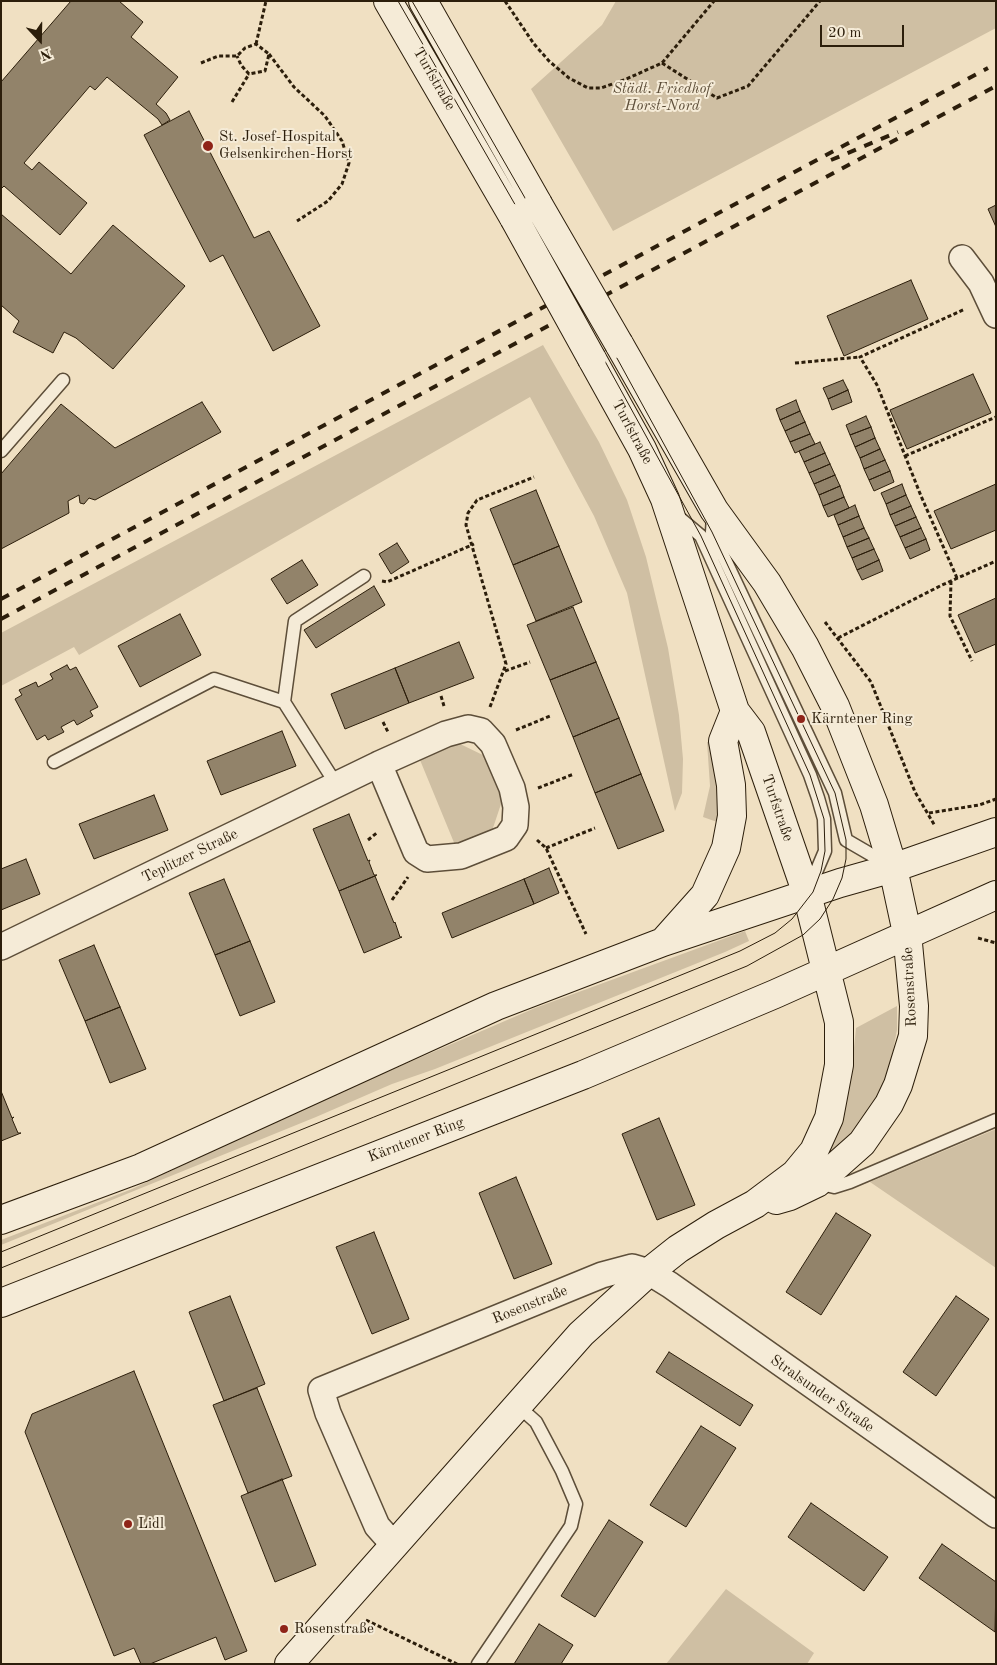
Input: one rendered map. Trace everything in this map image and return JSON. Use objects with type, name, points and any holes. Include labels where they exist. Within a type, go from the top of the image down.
[{"type":"main road","name":"Turfstraße","points":[[388,1],[514,218],[642,450],[670,510],[735,711],[750,732],[807,894]]},
{"type":"main road","name":"Turfstraße","points":[[424,1],[714,510],[767,583],[806,647],[863,771],[893,868]]},
{"type":"main road","points":[[663,942],[704,895],[726,848],[732,816],[731,785],[723,741],[735,711]]},
{"type":"main road","points":[[1,1220],[141,1168],[496,1006],[663,942],[807,894],[893,868],[996,832]]},
{"type":"main road","points":[[893,868],[907,933]]},
{"type":"main road","points":[[807,894],[827,970]]},
{"type":"main road","name":"Kärntener Ring","points":[[1,1303],[583,1075],[775,994],[907,933],[996,895]]},
{"type":"main road","name":"Rosenstraße","points":[[755,1204],[790,1196],[817,1183],[862,1143],[889,1104],[898,1085],[913,1036],[914,1006],[907,933]]},
{"type":"main road","name":"Rosenstraße","points":[[289,1664],[338,1606],[581,1334],[649,1272],[716,1225],[755,1204],[795,1174],[814,1151],[830,1118],[839,1065],[839,1022],[827,970]]},
{"type":"street","points":[[967,265],[981,283],[996,315]]},
{"type":"street","name":"Teplitzer Straße","points":[[1,947],[379,764],[446,734],[468,728],[481,731]]},
{"type":"street","points":[[379,764],[416,852],[427,859],[462,856],[506,838],[515,825],[516,807],[512,788],[493,744],[481,731]]},
{"type":"street","name":"Rosenstraße","points":[[393,1544],[376,1526],[328,1413],[321,1390],[602,1275],[632,1267],[649,1272]]},
{"type":"street","name":"Stralsunder Straße","points":[[649,1272],[996,1515]]},
{"type":"lane","points":[[1,450],[63,380]]},
{"type":"lane","points":[[670,510],[701,536],[810,775],[824,819],[825,851],[807,894]]},
{"type":"lane","points":[[714,510],[712,532],[835,793],[846,840],[893,868]]},
{"type":"lane","points":[[284,702],[295,621],[364,576]]},
{"type":"lane","points":[[54,762],[214,679],[284,702],[336,784]]},
{"type":"lane","points":[[817,1183],[834,1187],[850,1182],[996,1120]]},
{"type":"lane","points":[[478,1664],[571,1526],[576,1504],[562,1470],[536,1422],[517,1405]]},
{"type":"path","points":[[256,44],[266,1]]},
{"type":"path","points":[[505,1],[534,44],[549,61],[569,78],[588,88],[601,88],[662,63],[714,1]]},
{"type":"path","points":[[662,63],[717,98],[748,86],[820,1]]},
{"type":"path","points":[[256,44],[270,54],[294,86],[329,122],[342,141],[349,163],[342,184],[328,201],[297,221]]},
{"type":"path","points":[[201,63],[218,56],[237,56],[245,48],[256,44]]},
{"type":"path","points":[[232,102],[249,74],[265,71],[270,54]]},
{"type":"path","points":[[237,56],[241,65],[249,74]]},
{"type":"path","points":[[795,362],[860,357],[964,311],[967,265]]},
{"type":"path","points":[[860,357],[877,385],[957,578]]},
{"type":"path","points":[[905,456],[996,417]]},
{"type":"path","points":[[481,731],[506,664],[474,544],[466,525],[468,513],[477,500],[534,477]]},
{"type":"path","points":[[364,576],[386,582],[474,544]]},
{"type":"path","points":[[838,638],[957,578],[996,561]]},
{"type":"path","points":[[951,581],[950,616],[972,661]]},
{"type":"path","points":[[504,671],[530,662]]},
{"type":"path","points":[[510,733],[550,716]]},
{"type":"path","points":[[533,790],[574,774]]},
{"type":"path","points":[[929,813],[979,805],[996,800]]},
{"type":"path","points":[[546,848],[595,828]]},
{"type":"path","points":[[536,839],[546,848],[586,934]]},
{"type":"path","points":[[978,938],[996,943]]},
{"type":"path","points":[[338,1606],[457,1664]]},
{"type":"green space","name":"Städt. Friedhof Horst-Nord","points":[[616,1],[996,1],[996,28],[613,231],[531,89],[602,25]]},
{"type":"green space","points":[[543,345],[599,442],[627,500],[646,557],[668,648],[679,715],[683,759],[682,793],[675,811],[627,593],[594,516],[530,397],[79,655],[74,647],[1,686],[1,633]]},
{"type":"green space","points":[[456,742],[487,757],[503,798],[492,831],[455,845],[420,760]]},
{"type":"green space","points":[[707,742],[710,742],[721,787],[720,823],[703,817],[710,786]]},
{"type":"green space","points":[[745,931],[749,941],[725,952],[435,1069],[392,1084],[316,1117],[1,1245],[1,1240],[132,1189],[324,1099],[535,1008]]},
{"type":"green space","points":[[897,1006],[897,1030],[888,1077],[860,1130],[828,1157],[827,1151],[843,1109],[853,1057],[856,1028]]},
{"type":"green space","points":[[996,1129],[996,1268],[870,1182]]},
{"type":"green space","points":[[726,1589],[814,1653],[807,1664],[666,1664]]},
{"type":"building","points":[[71,1],[119,1],[143,22],[131,37],[178,77],[156,104],[166,113],[170,120],[162,125],[158,119],[107,77],[95,90],[90,86],[24,163],[32,170],[39,162],[87,203],[60,235],[4,186],[1,189],[1,82]]},
{"type":"building","points":[[189,111],[254,238],[269,231],[320,326],[273,351],[223,255],[210,262],[144,135]]},
{"type":"building","points":[[996,205],[996,227],[988,209]]},
{"type":"building","points":[[1,214],[71,274],[113,225],[185,286],[113,369],[76,338],[64,332],[53,353],[13,332],[19,321],[1,305]]},
{"type":"building","points":[[911,280],[928,319],[844,356],[827,316]]},
{"type":"building","points":[[973,374],[991,413],[907,449],[890,410]]},
{"type":"building","points":[[843,380],[848,390],[828,399],[823,388]]},
{"type":"building","points":[[848,390],[852,402],[832,410],[828,399]]},
{"type":"building","points":[[796,400],[800,411],[780,420],[776,409]]},
{"type":"building","points":[[202,402],[221,432],[95,500],[89,498],[84,504],[80,503],[79,495],[68,501],[69,513],[1,549],[1,474],[61,404],[115,448]]},
{"type":"building","points":[[800,411],[805,422],[785,431],[780,420]]},
{"type":"building","points":[[866,416],[871,427],[850,435],[846,425]]},
{"type":"building","points":[[805,422],[810,434],[790,442],[785,431]]},
{"type":"building","points":[[871,427],[875,438],[855,447],[850,435]]},
{"type":"building","points":[[810,434],[815,444],[795,453],[790,442]]},
{"type":"building","points":[[875,438],[880,449],[860,458],[855,447]]},
{"type":"building","points":[[820,442],[825,453],[804,462],[799,451]]},
{"type":"building","points":[[880,449],[885,460],[864,469],[860,458]]},
{"type":"building","points":[[825,453],[830,464],[809,473],[804,462]]},
{"type":"building","points":[[885,460],[890,471],[869,480],[864,469]]},
{"type":"building","points":[[830,464],[835,475],[814,484],[809,473]]},
{"type":"building","points":[[890,471],[894,482],[874,491],[869,480]]},
{"type":"building","points":[[835,475],[840,486],[819,495],[814,484]]},
{"type":"building","points":[[902,484],[906,495],[886,504],[881,493]]},
{"type":"building","points":[[996,484],[996,530],[951,549],[934,511]]},
{"type":"building","points":[[840,486],[844,497],[823,506],[819,495]]},
{"type":"building","points":[[536,490],[559,546],[513,565],[490,509]]},
{"type":"building","points":[[906,495],[911,506],[890,515],[886,504]]},
{"type":"building","points":[[844,497],[849,508],[828,517],[823,506]]},
{"type":"building","points":[[855,505],[859,516],[838,525],[834,515]]},
{"type":"building","points":[[911,506],[916,517],[895,526],[890,515]]},
{"type":"building","points":[[859,516],[864,528],[843,537],[838,525]]},
{"type":"building","points":[[916,517],[921,528],[900,537],[895,526]]},
{"type":"building","points":[[864,528],[869,538],[847,547],[843,537]]},
{"type":"building","points":[[921,528],[926,539],[905,548],[900,537]]},
{"type":"building","points":[[869,538],[874,549],[852,558],[847,547]]},
{"type":"building","points":[[926,539],[930,550],[910,559],[905,548]]},
{"type":"building","points":[[397,543],[409,562],[391,574],[379,554]]},
{"type":"building","points":[[559,546],[582,602],[536,621],[513,565]]},
{"type":"building","points":[[874,549],[879,560],[857,570],[852,558]]},
{"type":"building","points":[[302,560],[318,585],[287,604],[271,579]]},
{"type":"building","points":[[879,560],[883,571],[862,580],[857,570]]},
{"type":"building","points":[[374,586],[385,605],[316,648],[304,630]]},
{"type":"building","points":[[996,598],[996,644],[975,653],[958,615]]},
{"type":"building","points":[[573,607],[596,662],[550,680],[527,625]]},
{"type":"building","points":[[180,614],[201,655],[140,687],[118,646]]},
{"type":"building","points":[[459,642],[474,678],[409,703],[395,668]]},
{"type":"building","points":[[596,662],[619,718],[573,737],[550,680]]},
{"type":"building","points":[[67,665],[70,670],[76,667],[98,707],[90,711],[93,716],[77,725],[74,720],[61,727],[64,732],[48,740],[45,735],[37,740],[15,699],[22,695],[19,690],[36,682],[38,687],[53,679],[50,674]]},
{"type":"building","points":[[395,668],[409,703],[345,729],[331,694]]},
{"type":"building","points":[[619,718],[641,774],[595,793],[573,737]]},
{"type":"building","points":[[282,731],[296,766],[221,795],[207,761]]},
{"type":"building","points":[[641,774],[664,831],[618,849],[595,793]]},
{"type":"building","points":[[154,795],[168,830],[94,859],[79,824]]},
{"type":"building","points":[[349,814],[368,861],[370,860],[374,875],[377,875],[339,891],[313,829]]},
{"type":"building","points":[[26,859],[40,894],[1,910],[1,869]]},
{"type":"building","points":[[549,868],[559,893],[534,904],[524,879]]},
{"type":"building","points":[[375,876],[400,937],[402,937],[364,953],[339,891]]},
{"type":"building","points":[[224,879],[250,941],[215,955],[189,893]]},
{"type":"building","points":[[524,879],[534,904],[452,938],[442,913]]},
{"type":"building","points":[[250,941],[275,1002],[240,1016],[215,955]]},
{"type":"building","points":[[94,945],[120,1007],[85,1021],[59,960]]},
{"type":"building","points":[[120,1007],[146,1069],[110,1083],[85,1021]]},
{"type":"building","points":[[1,1091],[12,1118],[14,1117],[12,1119],[18,1133],[21,1133],[1,1141]]},
{"type":"building","points":[[659,1118],[695,1205],[657,1220],[622,1134]]},
{"type":"building","points":[[516,1177],[552,1264],[514,1279],[479,1193]]},
{"type":"building","points":[[836,1213],[871,1235],[821,1315],[786,1292]]},
{"type":"building","points":[[374,1232],[409,1319],[372,1334],[336,1247]]},
{"type":"building","points":[[230,1296],[265,1384],[224,1401],[189,1312]]},
{"type":"building","points":[[956,1296],[989,1319],[936,1396],[903,1372]]},
{"type":"building","points":[[669,1352],[753,1405],[740,1426],[656,1372]]},
{"type":"building","name":"Lidl","points":[[134,1371],[247,1651],[225,1660],[216,1637],[150,1664],[141,1664],[134,1648],[114,1656],[25,1432],[32,1414]]},
{"type":"building","points":[[257,1388],[292,1476],[248,1493],[213,1405]]},
{"type":"building","points":[[701,1426],[736,1448],[686,1527],[650,1505]]},
{"type":"building","points":[[282,1479],[316,1565],[275,1582],[241,1496]]},
{"type":"building","points":[[811,1503],[888,1557],[864,1591],[788,1537]]},
{"type":"building","points":[[609,1520],[643,1542],[595,1617],[561,1596]]},
{"type":"building","points":[[942,1544],[996,1582],[995,1632],[919,1578]]},
{"type":"building","points":[[539,1624],[573,1645],[561,1664],[514,1664]]},
{"type":"tram line","points":[[1,1252],[740,951],[775,933],[792,919],[813,892],[821,871],[825,851],[824,819],[810,775],[701,536],[601,354],[398,1]]},
{"type":"tram line","points":[[1,1268],[747,966],[803,935],[820,919],[833,899],[842,878],[846,859],[846,840],[835,793],[712,532],[618,360],[412,1]]},
{"type":"railway","points":[[1,599],[988,68]]},
{"type":"railway","points":[[1,619],[996,86]]},
{"type":"railway","points":[[831,160],[898,132]]},
{"type":"place","name":"St. Josef-Hospital Gelsenkirchen-Horst","points":[[208,146]]},
{"type":"place","name":"Kärntener Ring","points":[[801,719]]},
{"type":"place","name":"Lidl","points":[[128,1524]]},
{"type":"place","name":"Rosenstraße","points":[[284,1629]]}]
